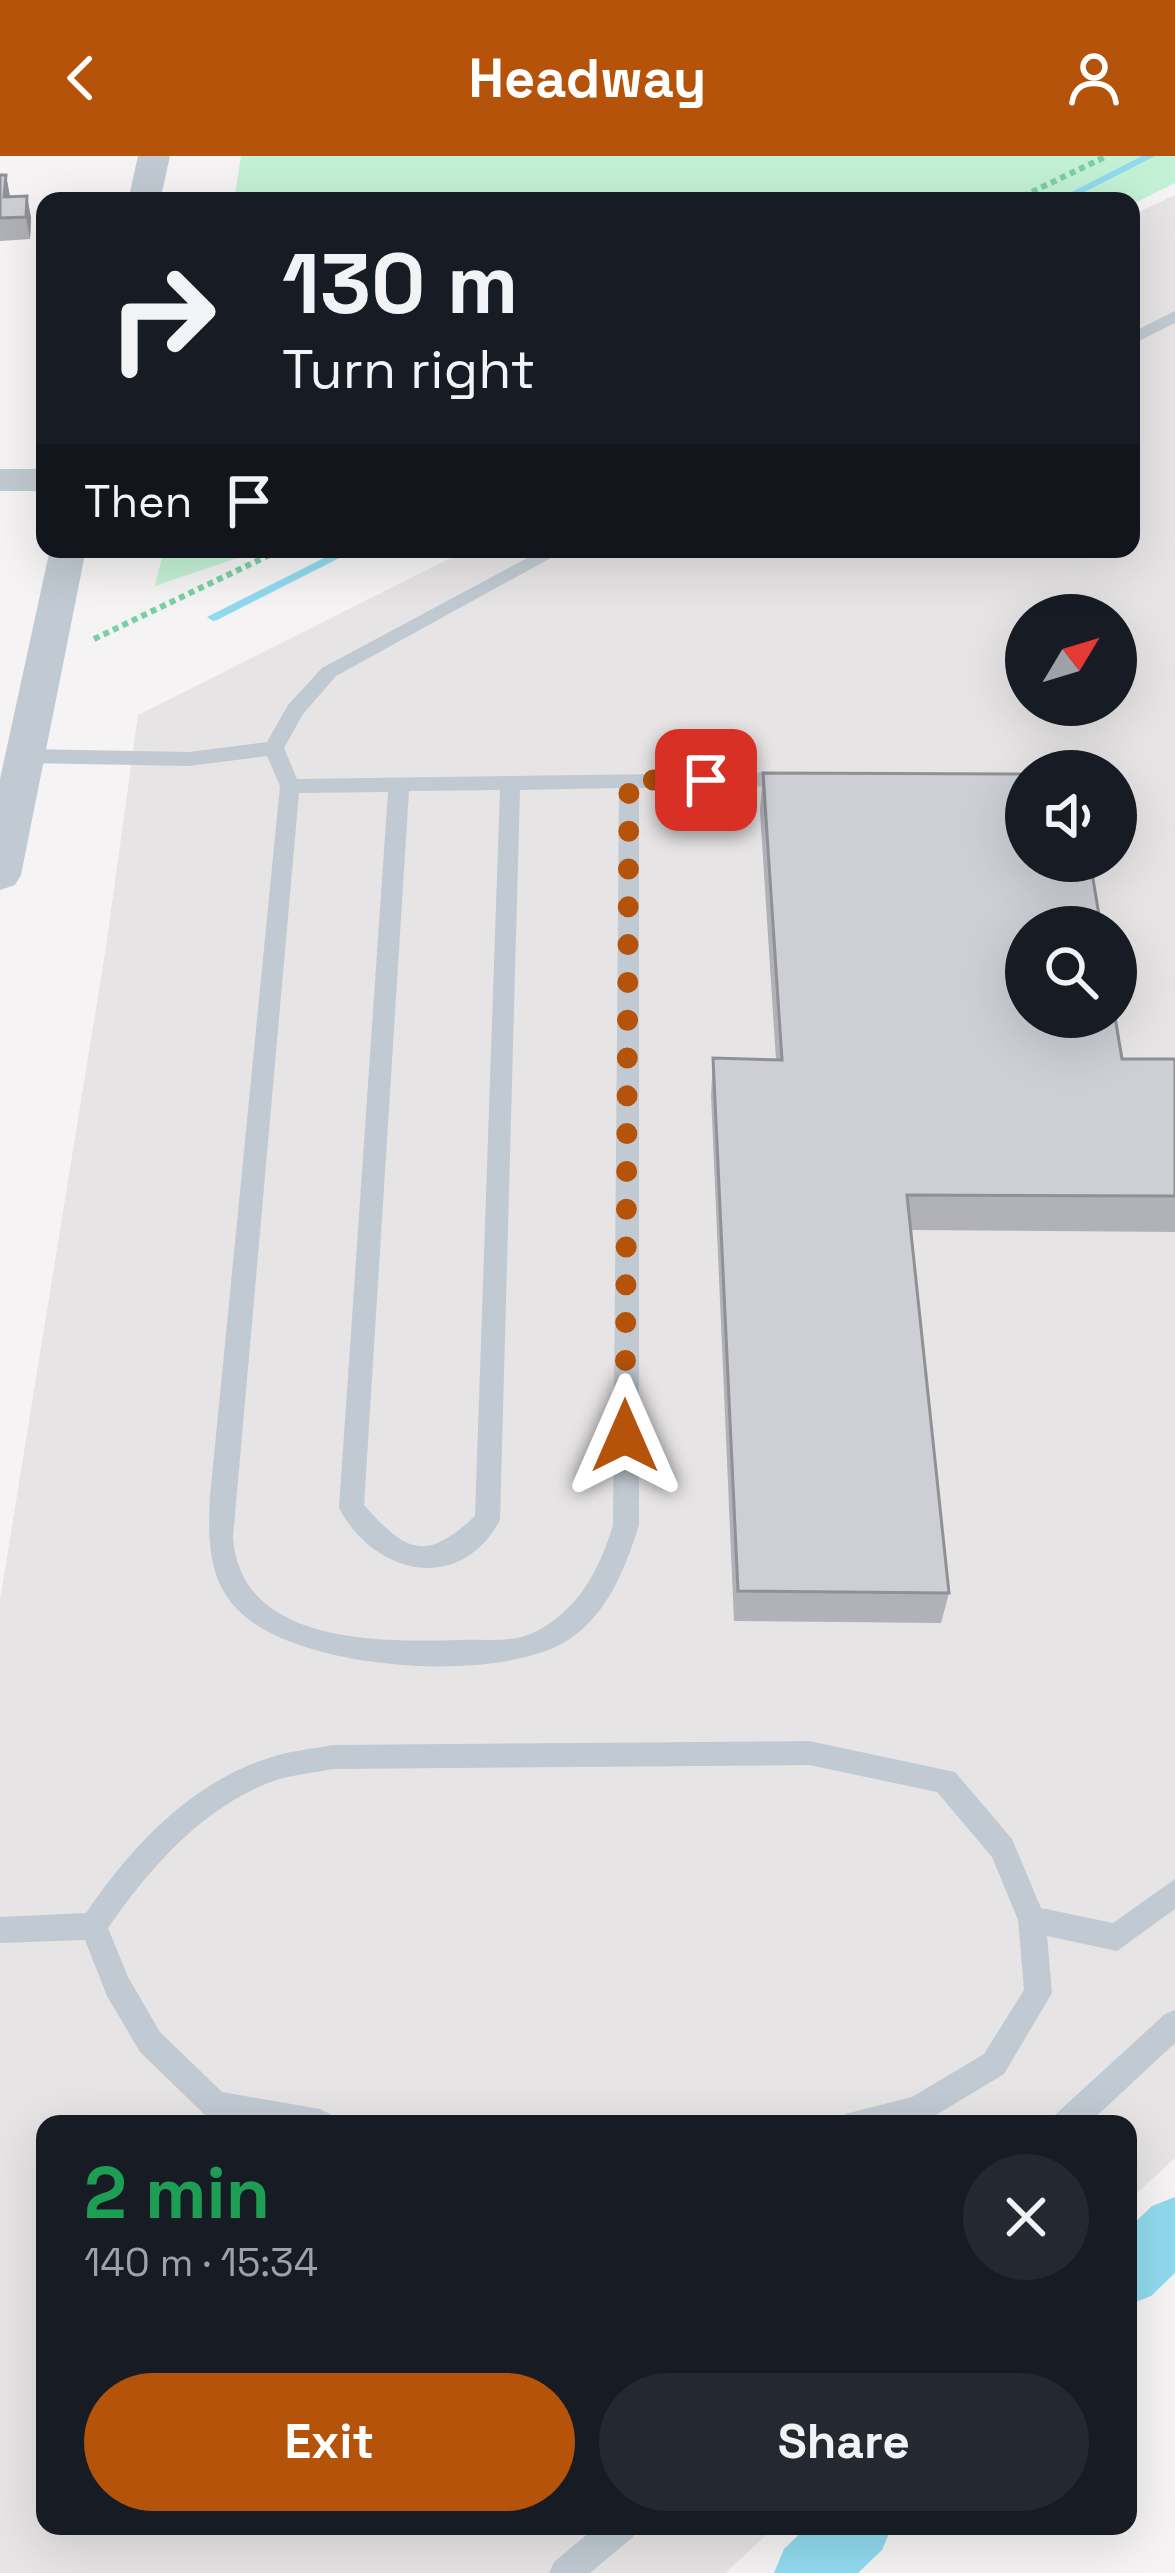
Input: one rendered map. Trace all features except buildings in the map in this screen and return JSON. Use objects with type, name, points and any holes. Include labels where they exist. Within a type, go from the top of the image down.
[{"type":"street","points":[[146,192],[154,156]]},
{"type":"street","points":[[0,480],[36,481]]},
{"type":"street","points":[[0,874],[66,558]]},
{"type":"lane","points":[[1140,335],[1175,316]]},
{"type":"lane","points":[[274,748],[295,710],[329,672],[541,558]]},
{"type":"lane","points":[[25,756],[189,759],[274,748]]},
{"type":"lane","points":[[274,748],[290,786],[222,1496],[224,1561],[259,1615],[292,1635],[356,1651],[520,1650],[544,1642],[587,1611],[604,1587],[626,1526],[629,780]]},
{"type":"lane","points":[[290,786],[822,779]]},
{"type":"lane","points":[[399,784],[351,1508],[398,1555],[431,1560],[460,1549],[487,1520],[510,782]]},
{"type":"lane","points":[[93,1926],[128,1872],[179,1823],[260,1772],[332,1757],[809,1753],[945,1781],[1002,1848],[1032,1920],[1037,1994],[994,2064],[917,2111],[898,2115]]},
{"type":"lane","points":[[1032,1920],[1117,1937],[1175,1892]]},
{"type":"lane","points":[[0,1930],[93,1926]]},
{"type":"lane","points":[[93,1926],[117,1986],[150,2042],[215,2105],[270,2115]]},
{"type":"lane","points":[[1076,2115],[1175,2024]]},
{"type":"lane","points":[[565,2573],[611,2535]]},
{"type":"path","points":[[1032,192],[1107,156]]},
{"type":"path","points":[[44,663],[263,558]]},
{"type":"shaded area","points":[[1175,195],[1175,2158],[1137,2193],[1137,2115],[36,2115],[36,2535],[766,2535],[725,2573],[0,2573],[0,1600],[106,947],[138,715],[451,558],[1140,558],[1140,212]]},
{"type":"green space","points":[[241,156],[1175,156],[1175,183],[1140,200],[1140,192],[235,192]]},
{"type":"green space","points":[[162,558],[237,558],[155,586]]},
{"type":"waterway","points":[[1077,192],[1150,156]]},
{"type":"waterway","points":[[213,617],[333,558]]},
{"type":"waterway","points":[[1137,2265],[1175,2229]]},
{"type":"waterway","points":[[808,2573],[848,2535]]},
{"type":"route","points":[[625,1436],[629,780],[706,780]]}]
